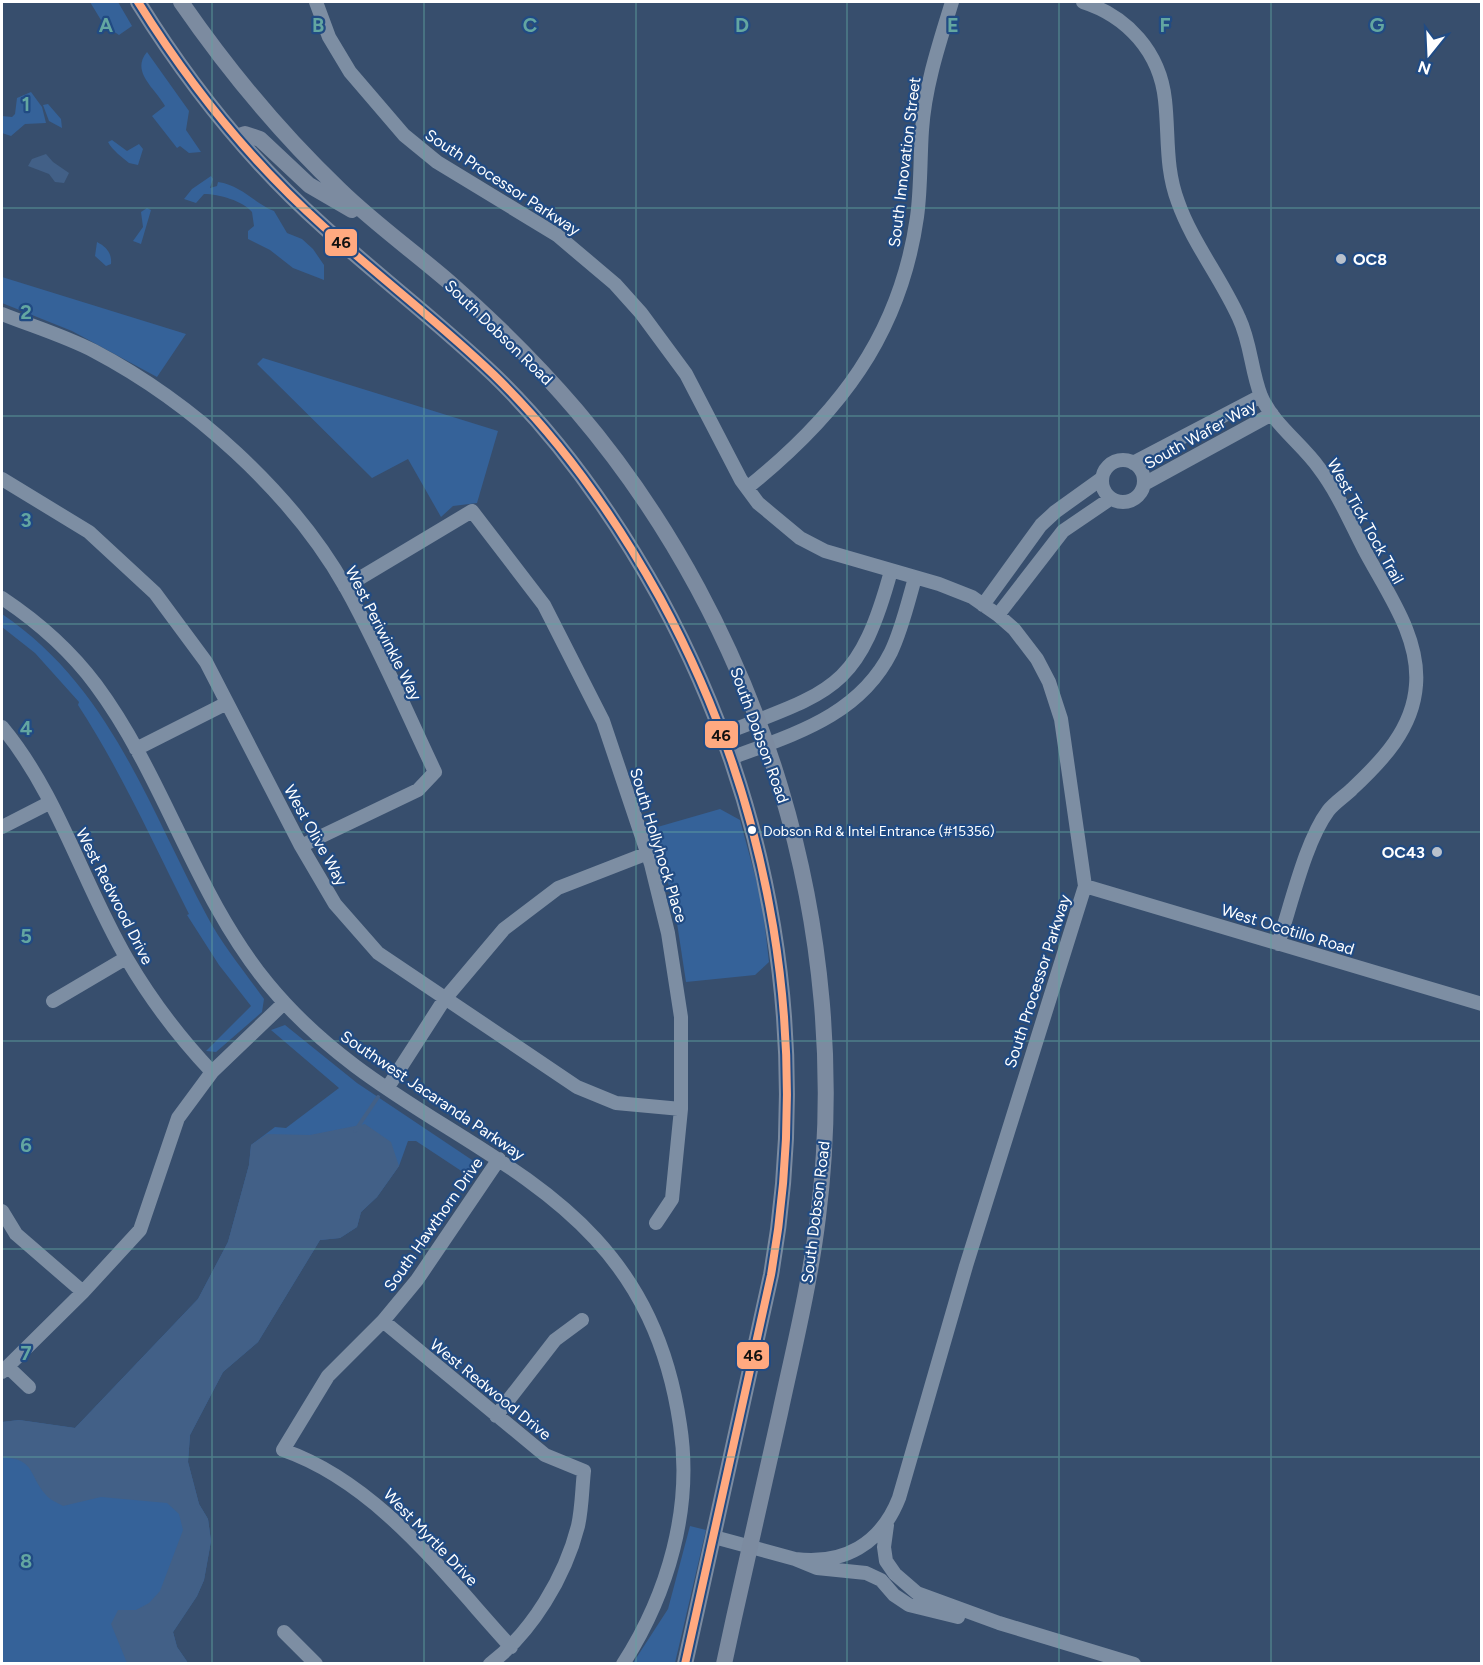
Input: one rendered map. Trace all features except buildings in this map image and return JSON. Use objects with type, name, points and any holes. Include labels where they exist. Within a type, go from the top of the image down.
[{"type":"main road","name":"South Dobson Road","points":[[138,2],[174,57],[236,137],[320,225],[497,377],[558,445],[624,537],[649,579],[681,638],[723,734],[731,758],[751,821],[771,908],[784,1000],[788,1091],[779,1230],[762,1320],[685,1664]]},
{"type":"main road","name":"South Dobson Road","points":[[180,2],[250,96],[307,158],[376,224],[446,280],[512,341],[577,411],[610,452],[631,479],[689,571],[738,670],[766,744],[798,853],[815,944],[823,1029],[825,1122],[822,1178],[812,1260],[724,1664]]},
{"type":"main road","points":[[236,137],[245,134],[260,139],[309,185],[376,224]]},
{"type":"street","name":"South Processor Parkway","points":[[316,2],[329,37],[350,72],[404,135],[437,162],[557,235],[608,278],[641,313],[686,374],[747,488],[758,502],[800,538],[825,551],[959,591],[998,615],[1037,659],[1049,682],[1061,719],[1085,886],[966,1266],[899,1498],[887,1523],[868,1544],[830,1560],[795,1559]]},
{"type":"street","name":"South Innovation Street","points":[[747,488],[788,454],[832,410],[863,366],[889,315],[906,271],[912,246],[920,188],[922,130],[926,99],[952,2]]},
{"type":"street","name":"West Tick Tock Trail","points":[[1083,2],[1115,15],[1146,46],[1157,66],[1165,100],[1168,170],[1178,204],[1239,318],[1249,345],[1261,396],[1272,414],[1321,470],[1342,506],[1407,633],[1416,666],[1416,686],[1400,737],[1382,761],[1328,811],[1311,844],[1278,944]]},
{"type":"street","name":"West Periwinkle Way","points":[[2,314],[94,351],[181,405],[267,484],[313,540],[345,587],[435,772],[418,790],[301,846]]},
{"type":"street","name":"South Wafer Way","points":[[1133,463],[1261,396]]},
{"type":"street","name":"South Wafer Way","points":[[1144,484],[1272,414]]},
{"type":"street","name":"South Wafer Way","points":[[983,605],[1041,525],[1101,479],[1107,466],[1113,462],[1127,460],[1142,471],[1144,484],[1142,491],[1132,501],[1121,503],[1110,499],[1063,531],[998,615]]},
{"type":"street","name":"West Olive Way","points":[[2,479],[89,532],[155,593],[206,662],[301,846],[335,904],[378,953],[444,1000],[577,1087],[616,1103],[681,1109]]},
{"type":"street","points":[[1101,479],[1103,490],[1110,499]]},
{"type":"street","name":"South Hollyhock Place","points":[[345,587],[472,511],[549,616],[603,721],[648,853],[668,933],[681,1017],[681,1109],[672,1199],[656,1224]]},
{"type":"street","points":[[723,734],[808,701],[837,682],[851,667],[873,630],[891,571]]},
{"type":"street","points":[[731,758],[832,717],[870,684],[891,651],[915,578]]},
{"type":"street","name":"Southwest Jacaranda Parkway","points":[[2,598],[36,622],[79,663],[110,705],[136,749],[226,924],[284,1003],[336,1051],[499,1159],[565,1207],[602,1245],[648,1311],[669,1372],[679,1414],[683,1461],[678,1528],[673,1551],[654,1605],[623,1664]]},
{"type":"street","points":[[136,749],[227,703]]},
{"type":"street","name":"West Redwood Drive","points":[[2,727],[16,744],[49,803],[126,958],[182,1040],[212,1072]]},
{"type":"street","points":[[2,827],[49,803]]},
{"type":"street","points":[[388,1087],[444,1000],[504,929],[558,888],[648,853]]},
{"type":"street","name":"West Ocotillo Road","points":[[1085,886],[1482,1004]]},
{"type":"street","points":[[53,1001],[126,958]]},
{"type":"street","points":[[29,1387],[5,1370],[83,1292],[140,1230],[178,1118],[212,1072],[284,1003]]},
{"type":"street","name":"South Hawthorn Drive","points":[[283,1449],[328,1376],[383,1321],[417,1280],[499,1159]]},
{"type":"street","points":[[2,1211],[16,1234],[83,1292]]},
{"type":"street","points":[[496,1416],[555,1340],[582,1320]]},
{"type":"street","name":"West Redwood Drive","points":[[383,1321],[545,1455],[584,1471],[578,1526],[551,1593],[511,1647]]},
{"type":"street","name":"West Myrtle Drive","points":[[283,1449],[312,1460],[372,1499],[511,1647]]},
{"type":"street","points":[[887,1523],[884,1553],[890,1568],[900,1580],[925,1597],[999,1623],[1134,1664]]},
{"type":"street","points":[[714,1537],[829,1570],[856,1570],[874,1576],[909,1605],[999,1623]]},
{"type":"street","points":[[284,1632],[316,1664]]},
{"type":"street","points":[[490,1664],[511,1647]]},
{"type":"shaded area","points":[[90,2],[118,2],[132,26],[119,35],[104,25]]},
{"type":"shaded area","points":[[147,52],[189,111],[186,130],[201,152],[189,153],[180,146],[177,148],[152,116],[165,106],[143,73],[141,66]]},
{"type":"shaded area","points":[[31,92],[42,107],[46,123],[25,124],[11,136],[2,133],[2,116],[12,117],[15,114],[17,98]]},
{"type":"shaded area","points":[[48,104],[61,119],[62,128],[49,121],[43,105]]},
{"type":"shaded area","points":[[112,140],[127,151],[139,144],[143,149],[138,165],[129,163],[115,151],[108,142]]},
{"type":"shaded area","points":[[46,154],[69,173],[64,183],[55,182],[49,174],[28,166],[32,159]]},
{"type":"shaded area","points":[[211,176],[213,179],[210,188],[217,186],[218,182],[226,184],[241,190],[274,211],[287,233],[302,239],[313,249],[324,265],[324,280],[293,268],[270,250],[248,239],[248,231],[254,226],[252,212],[243,205],[210,194],[204,194],[196,203],[184,199],[192,189]]},
{"type":"shaded area","points":[[147,208],[151,210],[141,244],[133,241],[143,227],[141,212]]},
{"type":"shaded area","points":[[97,242],[108,251],[111,264],[106,266],[95,256]]},
{"type":"shaded area","points":[[2,277],[186,334],[157,377],[72,331],[2,303]]},
{"type":"shaded area","points":[[263,358],[498,431],[477,503],[453,506],[441,517],[408,459],[372,478],[257,364]]},
{"type":"shaded area","points":[[2,614],[39,643],[71,677],[99,713],[145,791],[213,927],[264,999],[262,1012],[216,1052],[206,1051],[251,1006],[219,965],[187,915],[189,914],[136,808],[78,705],[79,702],[35,653],[2,627]]},
{"type":"shaded area","points":[[720,809],[740,820],[762,901],[769,962],[755,975],[686,982],[675,910],[654,828]]},
{"type":"shaded area","points":[[285,1025],[357,1083],[475,1162],[476,1172],[472,1178],[416,1141],[408,1141],[399,1166],[377,1197],[361,1212],[357,1227],[340,1238],[320,1240],[258,1342],[223,1372],[190,1435],[188,1462],[199,1504],[208,1519],[211,1541],[204,1580],[197,1596],[173,1632],[177,1647],[188,1663],[2,1663],[2,1422],[19,1420],[75,1428],[198,1299],[228,1242],[249,1165],[251,1145],[275,1127],[286,1128],[339,1088],[271,1030]]},
{"type":"shaded area","points":[[365,1124],[391,1142],[399,1166],[377,1197],[361,1212],[357,1227],[340,1238],[320,1240],[258,1342],[223,1372],[190,1435],[188,1462],[199,1504],[208,1519],[211,1541],[204,1580],[197,1596],[173,1632],[177,1647],[188,1663],[127,1663],[111,1624],[118,1610],[136,1610],[149,1603],[160,1591],[183,1530],[179,1514],[167,1503],[101,1497],[63,1506],[46,1495],[26,1465],[13,1458],[2,1457],[2,1422],[19,1420],[75,1428],[198,1299],[228,1242],[249,1165],[251,1145],[267,1134],[310,1135]]},
{"type":"shaded area","points":[[690,1526],[706,1530],[675,1663],[633,1663],[668,1609]]},
{"type":"waterway","points":[[355,1131],[378,1097]]},
{"type":"transit line","name":"46","points":[[138,2],[200,92],[271,176],[324,227],[494,375],[519,400],[564,453],[605,509],[660,598],[699,677],[731,759],[756,842],[773,927],[784,1013],[787,1100],[783,1188],[771,1275],[685,1664]]},
{"type":"place","name":"OC8","points":[[1341,259]]},
{"type":"place","name":"Dobson Rd & Intel Entrance (#15356)","points":[[752,830]]},
{"type":"place","name":"OC43","points":[[1437,852]]}]
